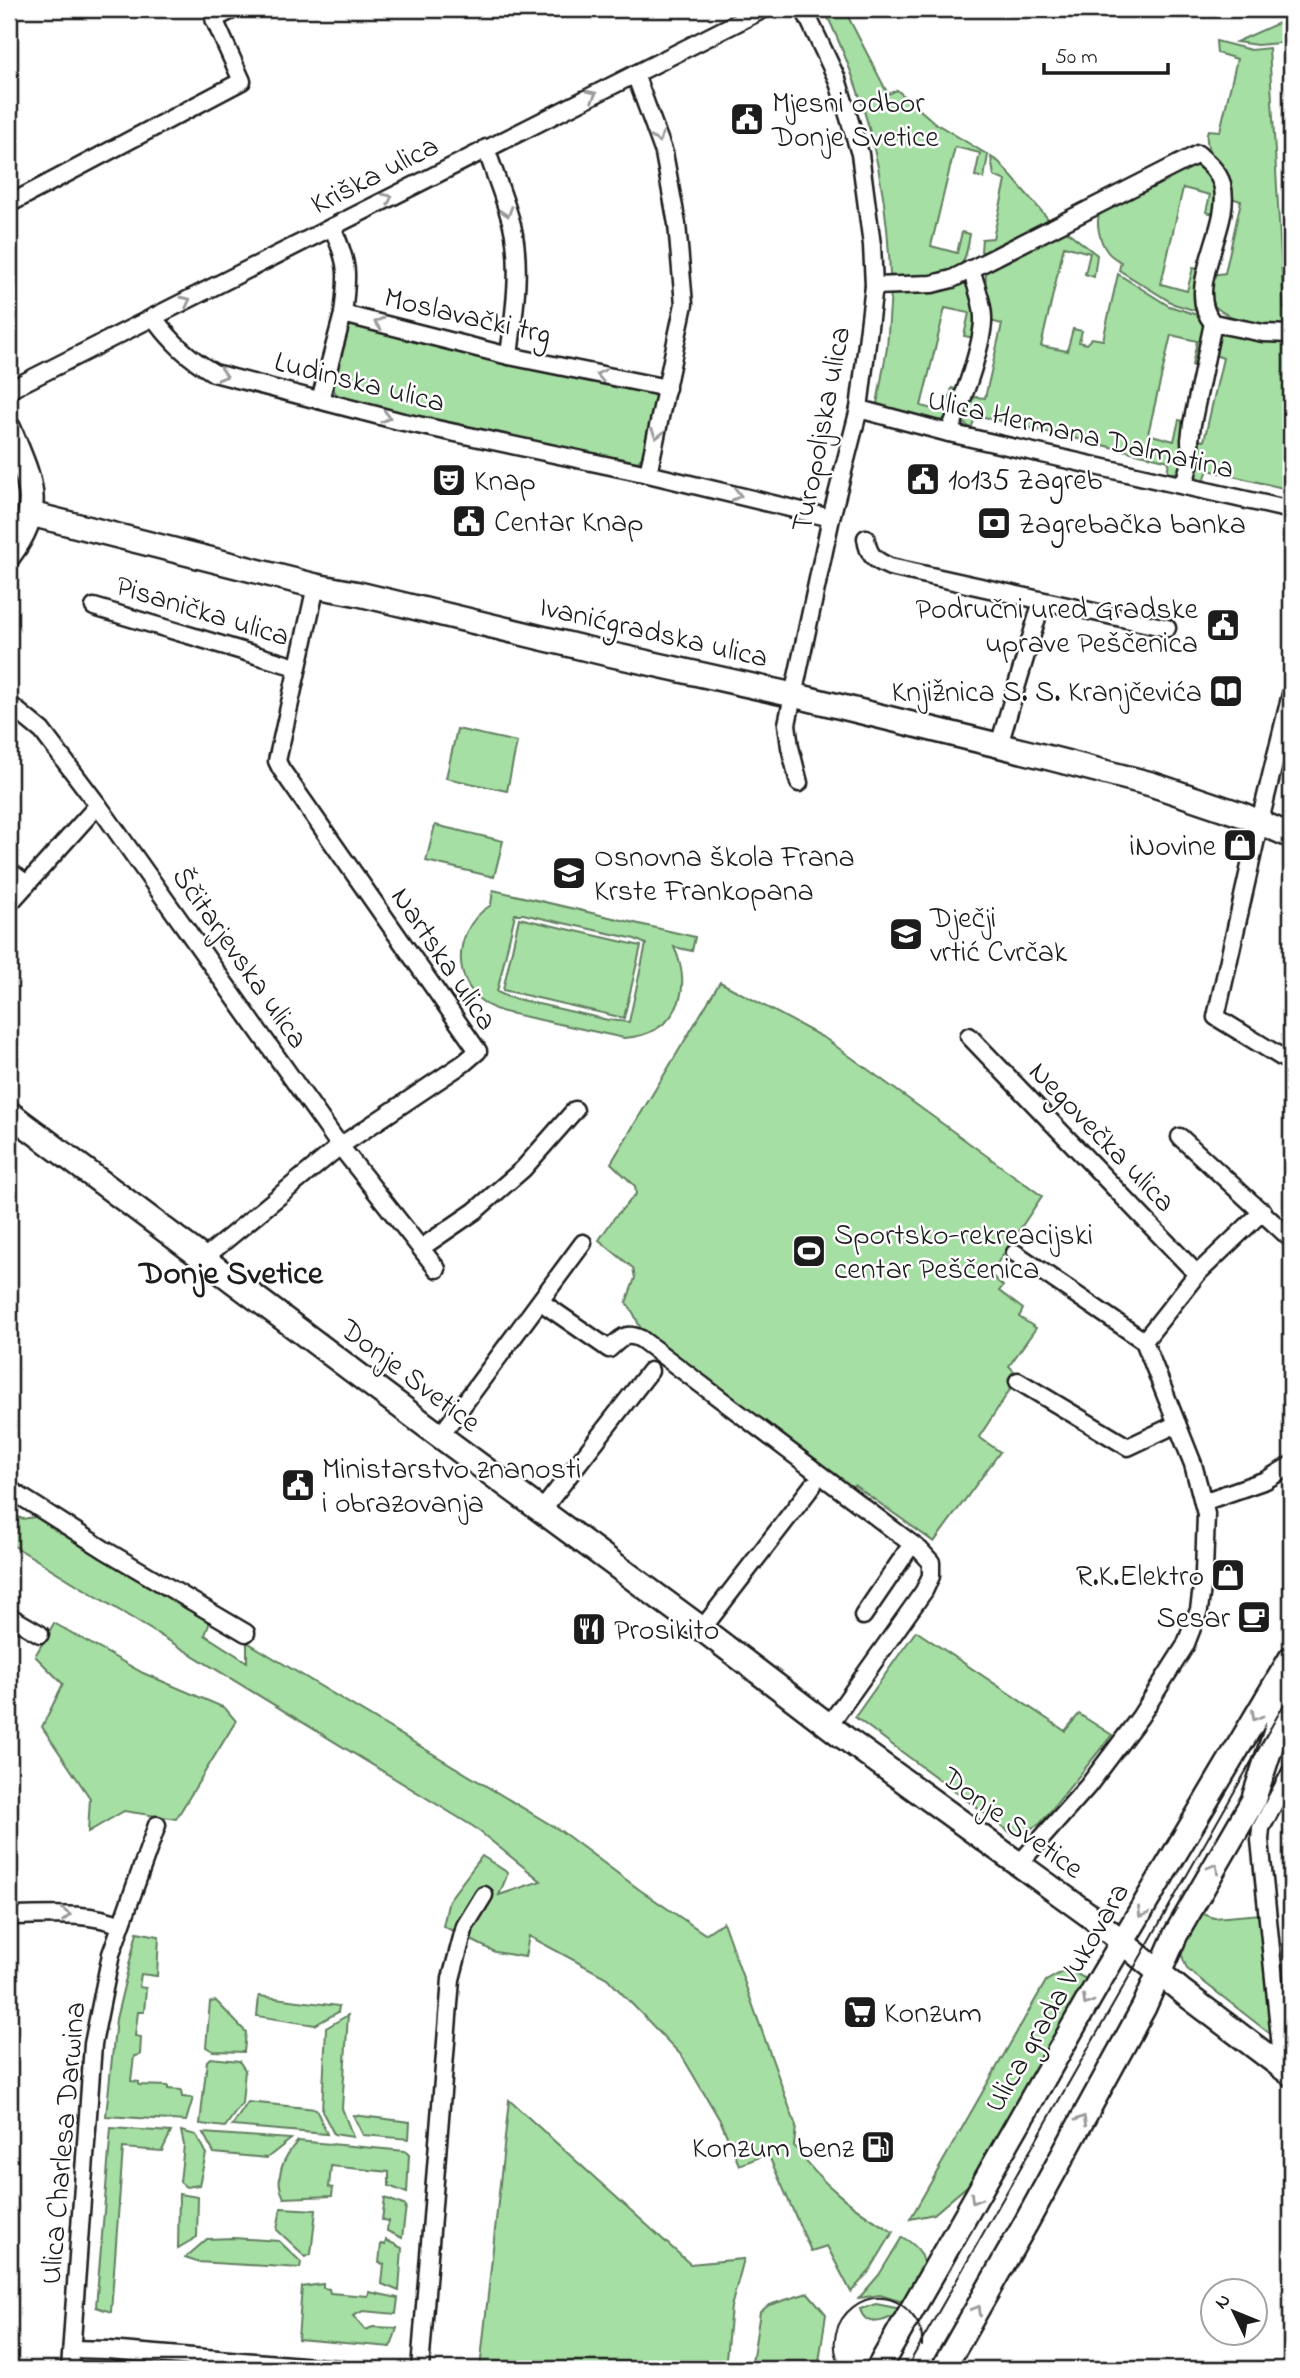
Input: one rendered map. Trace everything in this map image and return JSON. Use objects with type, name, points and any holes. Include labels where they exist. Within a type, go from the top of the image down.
[{"type":"street","points":[[9,204],[242,81],[211,14],[234,9]]},
{"type":"street","name":"Kriška ulica","points":[[9,390],[764,9]]},
{"type":"street","name":"Turopoljska ulica","points":[[799,783],[790,747],[788,724],[831,517],[859,408],[874,285],[873,245],[860,154],[837,79],[804,9]]},
{"type":"street","points":[[635,74],[664,153],[677,225],[684,304],[648,474]]},
{"type":"street","points":[[486,148],[512,227],[516,255],[516,288],[509,356]]},
{"type":"street","points":[[874,285],[932,284],[952,279],[1198,154],[1216,172],[1225,200],[1203,288],[1204,308],[1213,323],[1189,440],[1191,459],[1184,484]]},
{"type":"street","points":[[332,227],[345,256],[347,281],[342,314]]},
{"type":"street","points":[[949,433],[966,388],[983,322],[980,297],[971,269]]},
{"type":"street","name":"Moslavački trg","points":[[320,400],[342,314],[509,356],[667,388]]},
{"type":"street","name":"Ludinska ulica","points":[[153,317],[174,345],[214,373],[399,421],[575,457],[831,517]]},
{"type":"street","points":[[1213,323],[1263,333],[1291,334]]},
{"type":"street","name":"Ulica Hermana Dalmatina","points":[[859,408],[949,433],[1291,510]]},
{"type":"street","points":[[9,429],[33,496],[24,535],[9,555]]},
{"type":"street","name":"Ivanićgradska ulica","points":[[31,514],[316,586],[999,745],[1151,784],[1260,821],[1291,836]]},
{"type":"street","points":[[866,538],[867,551],[874,559],[890,567],[1167,628]]},
{"type":"street","name":"Nartska ulica","points":[[204,1258],[340,1146],[478,1051],[277,761],[316,586]]},
{"type":"street","points":[[999,745],[1042,601]]},
{"type":"street","name":"Pisanička ulica","points":[[93,607],[296,667]]},
{"type":"street","points":[[1291,694],[1216,1017],[1291,1063]]},
{"type":"street","name":"Ščitarjevska ulica","points":[[9,704],[42,731],[98,805],[340,1146],[437,1269]]},
{"type":"street","points":[[9,904],[98,805]]},
{"type":"street","points":[[9,871],[27,884]]},
{"type":"street","name":"Negovečka ulica","points":[[969,1036],[1197,1274]]},
{"type":"street","points":[[421,1248],[475,1211],[523,1168],[575,1110]]},
{"type":"street","name":"Donje Svetice","points":[[9,1113],[440,1437],[1093,1919],[1287,2071]]},
{"type":"street","points":[[1180,1137],[1291,1239]]},
{"type":"street","points":[[1144,1340],[1197,1274],[1263,1211]]},
{"type":"street","points":[[440,1437],[583,1243]]},
{"type":"street","points":[[1015,1253],[1144,1340],[1192,1464],[1206,1514],[1204,1573],[1199,1610],[1185,1646],[1140,1717],[1095,1776],[1018,1865]]},
{"type":"street","points":[[541,1302],[609,1349],[624,1336],[632,1335],[912,1544],[931,1562],[931,1576],[924,1591],[829,1725]]},
{"type":"street","points":[[542,1510],[650,1371]]},
{"type":"street","points":[[1018,1381],[1128,1447],[1177,1424]]},
{"type":"street","points":[[1203,1502],[1266,1480],[1291,1465]]},
{"type":"street","points":[[702,1629],[813,1485]]},
{"type":"street","points":[[9,1489],[105,1550],[246,1633]]},
{"type":"street","points":[[863,1616],[912,1544]]},
{"type":"street","points":[[9,1616],[40,1634]]},
{"type":"street","name":"Ulica grada Vukovara","points":[[878,2369],[1101,1978],[1291,1658]]},
{"type":"street","points":[[943,2369],[1144,2007],[1176,1934],[1253,1801],[1291,1675]]},
{"type":"street","points":[[1287,2071],[1259,1840],[1261,1828],[1291,1772]]},
{"type":"street","name":"Ulica Charlesa Darwina","points":[[70,2369],[93,2044],[111,1954],[157,1825]]},
{"type":"street","points":[[420,2369],[451,1979],[465,1926],[484,1895]]},
{"type":"street","points":[[9,1916],[81,1915],[106,1919],[121,1925]]},
{"type":"street","points":[[72,2349],[339,2369]]},
{"type":"green space","points":[[824,9],[844,9],[888,94],[897,90],[935,123],[988,155],[984,178],[975,176],[980,153],[955,147],[931,246],[957,253],[962,232],[970,234],[964,259],[954,271],[927,277],[890,275],[884,205],[872,138],[852,74]]},
{"type":"green space","points":[[1286,9],[1291,17],[1291,42],[1257,45],[1236,42],[1290,18]]},
{"type":"green space","points":[[1216,41],[1251,50],[1269,48],[1284,309],[1291,308],[1291,326],[1237,318],[1226,314],[1210,301],[1212,275],[1225,273],[1241,201],[1231,198],[1208,145],[1208,130],[1220,131],[1237,59],[1217,53]]},
{"type":"green space","points":[[991,157],[999,162],[1050,221],[985,254],[981,251],[982,239],[993,238],[1006,181],[994,176]]},
{"type":"green space","points":[[1193,166],[1202,167],[1218,187],[1214,214],[1206,212],[1210,195],[1183,188],[1161,284],[1187,291],[1193,268],[1202,269],[1200,312],[1174,304],[1119,270],[1121,262],[1104,247],[1098,226],[1100,212]]},
{"type":"green space","points":[[1064,229],[1097,255],[1094,277],[1085,274],[1090,253],[1064,246],[1041,346],[1067,351],[1073,329],[1082,331],[1079,342],[1086,344],[1092,338],[1103,340],[1118,274],[1169,306],[1204,317],[1206,322],[1200,367],[1192,366],[1197,341],[1171,335],[1148,434],[1174,441],[1179,420],[1187,422],[1186,455],[1180,469],[1175,473],[1167,474],[1169,461],[1061,435],[1063,424],[1059,424],[1058,435],[976,415],[971,429],[963,422],[961,417],[968,401],[976,397],[985,398],[1002,324],[990,321],[985,301],[986,270]]},
{"type":"green space","points":[[960,282],[969,284],[977,307],[975,338],[964,336],[969,313],[945,308],[921,406],[946,412],[952,388],[962,391],[948,417],[940,421],[880,406],[877,404],[887,348],[891,291]]},
{"type":"green space","points":[[350,322],[650,391],[656,397],[656,403],[643,456],[638,462],[353,406],[350,400],[338,396],[333,389]]},
{"type":"green space","points":[[1223,331],[1291,340],[1291,490],[1208,470],[1203,483],[1196,475],[1192,439],[1204,441],[1223,358],[1212,354],[1217,335]]},
{"type":"green space","points":[[457,729],[517,742],[507,791],[446,778]]},
{"type":"green space","points":[[435,825],[503,841],[494,877],[426,861]]},
{"type":"green space","points":[[493,890],[695,937],[692,951],[674,947],[682,980],[681,995],[676,1008],[668,1020],[656,1029],[624,1038],[504,1012],[486,1004],[473,993],[465,979],[461,963],[467,931],[477,917],[491,905]],"holes":[[[515,914],[635,939],[646,944],[629,1022],[608,1020],[508,997],[497,992]]]},
{"type":"green space","points":[[519,918],[641,946],[624,1018],[503,990]]},
{"type":"green space","name":"Sportsko-rekreacijski centar Peščenica","points":[[720,982],[826,1039],[1042,1196],[990,1274],[1003,1286],[999,1291],[1023,1309],[1019,1317],[1036,1328],[1009,1366],[1019,1376],[979,1437],[1000,1452],[934,1542],[854,1485],[849,1489],[643,1332],[626,1303],[635,1278],[633,1268],[599,1240],[614,1218],[636,1194],[635,1186],[611,1163]]},
{"type":"green space","points":[[9,1512],[22,1519],[41,1516],[210,1622],[205,1635],[247,1662],[247,1642],[561,1831],[705,1934],[723,1922],[796,2126],[794,2146],[815,2172],[839,2195],[893,2232],[869,2272],[851,2292],[827,2246],[811,2251],[768,2154],[739,2165],[721,2122],[682,2056],[607,1978],[529,1936],[525,1957],[495,1952],[443,1926],[449,1900],[482,1856],[508,1873],[499,1895],[541,1881],[474,1827],[9,1543]]},
{"type":"green space","points":[[54,1623],[143,1673],[225,1708],[236,1721],[176,1819],[124,1811],[88,1832],[90,1798],[42,1727],[63,1684],[35,1656]]},
{"type":"green space","points":[[916,1631],[1065,1731],[1079,1714],[1112,1735],[1040,1824],[1015,1836],[855,1717]]},
{"type":"green space","points":[[1198,1912],[1214,1918],[1261,1914],[1273,2036],[1187,1969],[1181,1953]]},
{"type":"green space","points":[[137,1932],[159,1936],[157,1976],[141,1974],[139,1987],[146,1988],[144,2012],[138,2012],[135,2036],[141,2037],[140,2055],[134,2056],[131,2081],[139,2082],[139,2085],[168,2086],[168,2089],[181,2090],[182,2097],[193,2098],[186,2121],[106,2116],[116,2019]]},
{"type":"green space","points":[[1062,1972],[1073,1972],[1088,1980],[974,2180],[934,2214],[910,2219],[1046,1981]]},
{"type":"green space","points":[[259,1996],[339,2006],[338,2012],[315,2025],[257,2016]]},
{"type":"green space","points":[[216,2001],[246,2032],[244,2052],[213,2051],[206,2047],[210,2002]]},
{"type":"green space","points":[[348,2015],[342,2108],[353,2137],[334,2134],[322,2111],[326,2028]]},
{"type":"green space","points":[[210,2058],[239,2061],[245,2070],[242,2103],[225,2127],[200,2124],[207,2061]]},
{"type":"green space","points":[[509,2100],[690,2264],[744,2259],[731,2307],[725,2369],[480,2369]]},
{"type":"green space","points":[[248,2102],[316,2109],[327,2134],[232,2126]]},
{"type":"green space","points":[[353,2115],[410,2122],[409,2139],[363,2135]]},
{"type":"green space","points":[[111,2128],[171,2132],[162,2151],[123,2148],[111,2312],[96,2307]]},
{"type":"green space","points":[[181,2131],[196,2135],[206,2154],[199,2185],[186,2187],[180,2182],[184,2145]]},
{"type":"green space","points":[[203,2133],[291,2139],[267,2158],[214,2153]]},
{"type":"green space","points":[[298,2141],[405,2151],[409,2155],[407,2193],[389,2186],[389,2172],[331,2166],[329,2187],[333,2188],[332,2196],[284,2198],[280,2175],[288,2153]]},
{"type":"green space","points":[[179,2194],[198,2197],[197,2237],[178,2248]]},
{"type":"green space","points":[[385,2198],[406,2206],[402,2238],[387,2231],[388,2221],[382,2220]]},
{"type":"green space","points":[[281,2208],[316,2210],[311,2254],[306,2257],[277,2230]]},
{"type":"green space","points":[[902,2237],[913,2244],[923,2259],[920,2275],[906,2303],[880,2295],[859,2298],[879,2275]]},
{"type":"green space","points":[[207,2239],[279,2241],[301,2262],[300,2268],[197,2262],[185,2258]]},
{"type":"green space","points":[[386,2240],[402,2248],[399,2291],[382,2284],[384,2264],[379,2263],[381,2244],[385,2245]]},
{"type":"green space","points":[[323,2284],[323,2288],[329,2289],[330,2293],[368,2296],[369,2292],[398,2298],[396,2314],[363,2311],[353,2316],[365,2330],[373,2327],[397,2328],[391,2347],[298,2339],[302,2287]]},
{"type":"green space","points":[[808,2293],[826,2314],[818,2369],[751,2369],[760,2312],[769,2305]]},
{"type":"green space","points":[[876,2304],[901,2309],[885,2320],[867,2320],[860,2309]]},
{"type":"tram line","points":[[906,2369],[1291,1692]]},
{"type":"tram line","points":[[842,2369],[835,2351],[836,2334],[842,2319],[853,2307],[867,2300],[882,2298],[898,2303],[917,2322],[922,2346]]},
{"type":"place","name":"Mjesni odbor Donje Svetice","points":[[747,119]]},
{"type":"place","name":"10135 Zagreb","points":[[923,479]]},
{"type":"place","name":"Knap","points":[[449,480]]},
{"type":"place","name":"Centar Knap","points":[[469,521]]},
{"type":"place","name":"Zagrebačka banka","points":[[994,523]]},
{"type":"place","name":"Područni ured Gradske uprave Peščenica","points":[[1223,625]]},
{"type":"place","name":"Knjižnica S. S. Kranjčevića","points":[[1226,691]]},
{"type":"place","name":"iNovine","points":[[1240,845]]},
{"type":"place","name":"Osnovna škola Frana Krste Frankopana","points":[[569,873]]},
{"type":"place","name":"Dječji vrtić Cvrčak","points":[[906,934]]},
{"type":"place","name":"Sportsko-rekreacijski centar Peščenica","points":[[809,1251]]},
{"type":"place","name":"Ministarstvo znanosti i obrazovanja","points":[[298,1485]]},
{"type":"place","name":"R.K.Elektro","points":[[1228,1575]]},
{"type":"place","name":"Sesar","points":[[1254,1617]]},
{"type":"place","name":"Prosikito","points":[[589,1629]]},
{"type":"place","name":"Konzum","points":[[860,2012]]},
{"type":"place","name":"Konzum benz","points":[[878,2147]]},
{"type":"district","name":"Donje Svetice","points":[[231,1271]]}]
